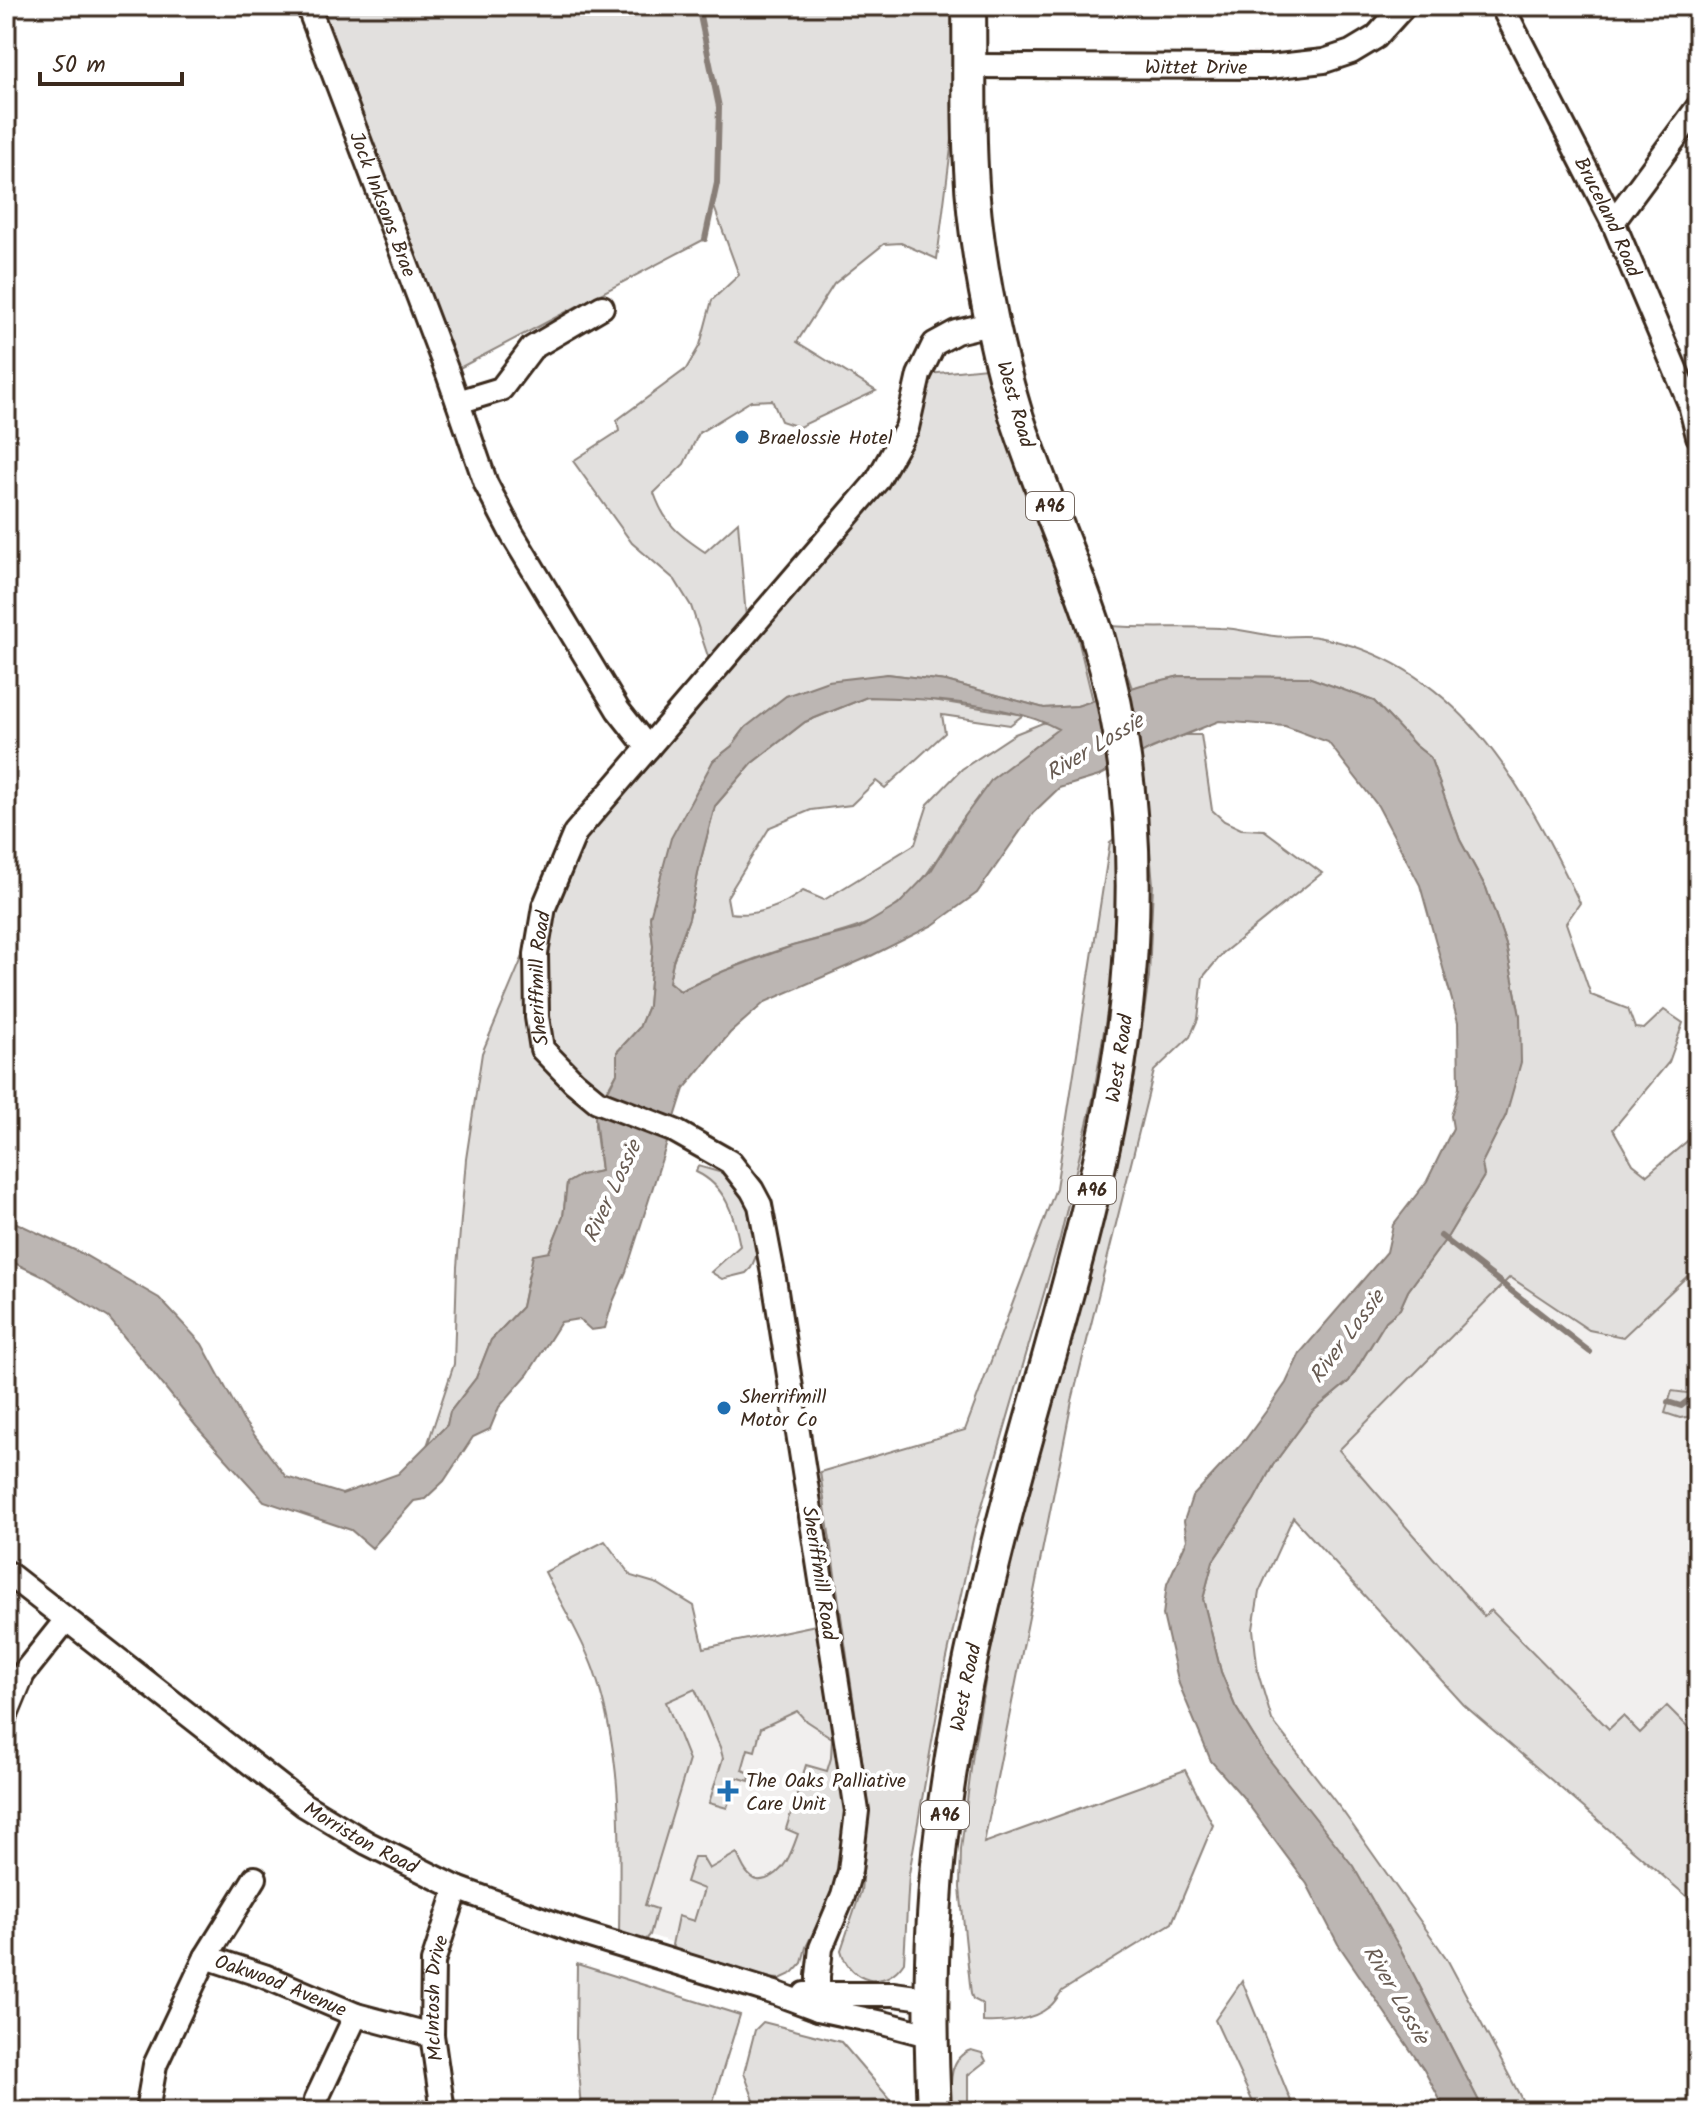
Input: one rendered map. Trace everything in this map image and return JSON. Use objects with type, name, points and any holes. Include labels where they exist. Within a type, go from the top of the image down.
[{"type":"highway","name":"West Road","points":[[934,2111],[931,1999],[934,1914],[952,1755],[972,1651],[1095,1180],[1113,1095],[1131,949],[1134,847],[1124,751],[1111,687],[1089,615],[1014,410],[994,323],[974,211],[969,6]]},
{"type":"street","name":"Jock Inksons Brae","points":[[308,6],[486,484],[512,534],[618,710],[648,748]]},
{"type":"street","name":"Wittet Drive","points":[[970,66],[1298,65],[1351,52],[1376,37],[1404,6]]},
{"type":"street","name":"Bruceland Road","points":[[1502,6],[1613,222],[1690,404],[1698,436]]},
{"type":"street","points":[[1613,222],[1698,107]]},
{"type":"street","points":[[458,402],[501,389],[532,348],[602,307]]},
{"type":"street","name":"Sheriffmill Road","points":[[818,2002],[821,1948],[850,1871],[857,1811],[760,1205],[730,1162],[675,1131],[597,1101],[542,1049],[537,1017],[536,954],[544,907],[575,833],[877,481],[907,428],[919,375],[934,344],[956,332],[994,323]]},
{"type":"street","name":"Morriston Road","points":[[6,1572],[304,1805],[367,1843],[457,1888],[577,1932],[775,1993],[818,2002],[932,2036]]},
{"type":"street","points":[[6,1715],[23,1674],[66,1620]]},
{"type":"street","name":"Oakwood Avenue","points":[[147,2111],[155,2065],[206,1957],[255,1878]]},
{"type":"street","name":"McIntosh Drive","points":[[443,2111],[432,2035],[433,1962],[457,1888]]},
{"type":"street","name":"Oakwood Avenue","points":[[206,1957],[264,1976],[356,2015],[432,2035]]},
{"type":"street","name":"Morriston Road","points":[[818,2002],[894,1994],[931,1999]]},
{"type":"street","name":"Oakwood Avenue","points":[[316,2100],[356,2015]]},
{"type":"shaded area","points":[[308,6],[955,6],[957,100],[937,259],[901,243],[884,244],[834,284],[797,342],[876,391],[799,427],[781,421],[772,400],[751,401],[699,433],[684,464],[654,493],[674,527],[705,552],[738,522],[747,629],[877,481],[919,375],[986,368],[1004,432],[1073,618],[1093,701],[1077,706],[1044,708],[946,681],[887,674],[866,678],[746,727],[732,746],[713,761],[650,917],[653,946],[648,1006],[639,1028],[617,1052],[617,1073],[596,1110],[601,1171],[581,1175],[567,1183],[563,1217],[549,1252],[528,1277],[522,1307],[491,1340],[476,1378],[450,1412],[447,1425],[427,1446],[454,1364],[457,1267],[466,1159],[482,1053],[575,833],[713,671],[691,606],[675,580],[632,543],[573,461],[619,431],[617,420],[686,369],[700,345],[712,300],[739,275],[713,204],[705,239],[448,374]]},
{"type":"shaded area","points":[[1110,626],[1227,628],[1279,636],[1312,636],[1366,651],[1410,673],[1447,701],[1480,735],[1535,815],[1580,903],[1566,923],[1591,995],[1628,1009],[1635,1028],[1644,1029],[1664,1010],[1683,1023],[1669,1062],[1613,1129],[1633,1164],[1647,1175],[1698,1132],[1698,1266],[1623,1337],[1589,1330],[1510,1277],[1339,1450],[1484,1616],[1491,1610],[1609,1729],[1623,1716],[1640,1733],[1667,1706],[1698,1737],[1698,1906],[1464,1705],[1293,1517],[1259,1592],[1253,1629],[1258,1673],[1272,1720],[1344,1813],[1447,1959],[1528,2111],[1484,2111],[1401,1950],[1264,1753],[1235,1706],[1221,1672],[1203,1599],[1213,1561],[1254,1500],[1273,1465],[1312,1412],[1349,1381],[1386,1321],[1400,1309],[1408,1291],[1448,1236],[1484,1176],[1481,1163],[1506,1115],[1520,1016],[1506,945],[1486,888],[1460,840],[1430,757],[1374,701],[1308,677],[1180,676],[1132,688]]},
{"type":"shaded area","points":[[867,697],[921,698],[1023,715],[1010,725],[942,715],[945,733],[885,788],[876,781],[851,805],[811,810],[770,827],[727,897],[730,913],[769,909],[803,891],[824,900],[915,844],[928,804],[962,769],[1015,734],[1045,722],[1059,729],[985,793],[965,816],[920,883],[888,912],[849,930],[778,950],[680,991],[669,982],[673,961],[689,918],[715,806],[752,763],[805,722]]},
{"type":"shaded area","points":[[1183,735],[1201,735],[1212,810],[1224,821],[1241,829],[1264,830],[1322,873],[1223,953],[1203,977],[1198,1019],[1190,1037],[1154,1071],[1072,1401],[984,1843],[1185,1770],[1213,1825],[1172,1923],[1062,1991],[1053,2004],[1042,2012],[1017,2020],[983,2022],[983,2004],[973,1999],[971,1994],[960,1888],[961,1849],[973,1753],[995,1623],[1013,1542],[1064,1360],[1135,1076],[1149,977],[1153,884],[1141,753]]},
{"type":"shaded area","points":[[1119,835],[1116,956],[1093,1099],[1060,1238],[975,1530],[945,1667],[909,1874],[904,1962],[887,1977],[869,1980],[852,1970],[841,1950],[861,1891],[869,1807],[820,1472],[965,1430],[1056,1188],[1110,842]]},
{"type":"shaded area","points":[[1698,1132],[1698,1906],[1464,1705],[1292,1517],[1469,1250],[1539,1296],[1668,1156]]},
{"type":"shaded area","points":[[698,1166],[726,1174],[746,1201],[757,1254],[746,1273],[722,1279],[711,1272],[740,1246],[735,1223],[722,1193],[696,1172]]},
{"type":"shaded area","points":[[1698,1382],[1698,1409],[1680,1418],[1665,1413],[1672,1391],[1687,1393]]},
{"type":"shaded area","name":"The Oaks Palliative Care Unit","points":[[605,1541],[631,1576],[658,1584],[694,1606],[704,1648],[816,1625],[848,1801],[843,1855],[827,1904],[806,1947],[802,1963],[793,1973],[780,1979],[764,1978],[678,1952],[672,1945],[678,1916],[694,1921],[704,1889],[686,1882],[694,1857],[702,1857],[709,1869],[737,1853],[747,1873],[757,1880],[773,1876],[783,1867],[798,1834],[786,1829],[806,1765],[827,1771],[832,1738],[806,1721],[797,1711],[761,1728],[755,1751],[748,1749],[742,1770],[751,1773],[749,1781],[736,1777],[727,1808],[709,1803],[723,1758],[695,1689],[666,1702],[689,1760],[645,1905],[657,1909],[650,1935],[645,1941],[619,1934],[618,1801],[611,1736],[589,1658],[545,1572]]},
{"type":"shaded area","name":"The Oaks Palliative Care Unit","points":[[816,1625],[841,1779],[781,1954],[677,1944],[650,1935],[620,1802],[618,1769],[594,1670]]},
{"type":"shaded area","points":[[577,1964],[740,2015],[710,2111],[581,2111],[576,2038]]},
{"type":"shaded area","points":[[1242,1981],[1295,2111],[1257,2111],[1215,2020]]},
{"type":"shaded area","points":[[763,2022],[841,2042],[900,2111],[758,2111],[744,2073],[755,2030]]},
{"type":"shaded area","points":[[971,2050],[982,2053],[986,2061],[968,2075],[968,2111],[951,2111],[954,2067],[963,2054]]},
{"type":"water","name":"River Lossie","points":[[887,674],[946,681],[1044,708],[1077,706],[1180,676],[1308,677],[1374,701],[1430,757],[1460,840],[1486,888],[1506,945],[1520,1016],[1521,1062],[1506,1115],[1482,1163],[1484,1176],[1448,1236],[1408,1291],[1400,1309],[1386,1321],[1349,1381],[1312,1412],[1273,1465],[1254,1500],[1213,1561],[1203,1599],[1221,1672],[1235,1706],[1264,1753],[1353,1866],[1401,1950],[1484,2111],[1446,2111],[1424,2070],[1338,1944],[1307,1884],[1242,1796],[1211,1761],[1179,1684],[1163,1615],[1167,1584],[1187,1540],[1184,1521],[1192,1497],[1245,1440],[1286,1383],[1300,1353],[1387,1252],[1393,1225],[1427,1181],[1453,1128],[1451,1116],[1459,1088],[1458,1022],[1420,885],[1378,806],[1328,742],[1285,726],[1219,721],[1152,748],[1099,776],[1059,788],[1033,813],[977,893],[933,925],[765,1002],[730,1033],[684,1089],[605,1328],[591,1330],[579,1319],[561,1322],[528,1374],[499,1407],[490,1429],[473,1437],[444,1481],[425,1499],[414,1501],[372,1548],[351,1530],[264,1501],[196,1426],[109,1318],[44,1277],[6,1259],[6,1218],[81,1253],[159,1298],[202,1344],[243,1420],[286,1477],[342,1494],[398,1474],[447,1425],[450,1412],[476,1378],[491,1340],[522,1307],[533,1255],[549,1252],[563,1217],[567,1183],[581,1175],[601,1171],[595,1117],[617,1073],[617,1052],[639,1028],[648,1006],[653,946],[650,917],[671,838],[713,761],[732,746],[746,727],[786,696],[828,681]],"holes":[[[867,697],[991,708],[1038,720],[1058,729],[992,779],[931,871],[898,905],[858,929],[792,946],[680,991],[669,982],[673,961],[689,918],[715,806],[752,763],[805,722]]]},
{"type":"waterway","points":[[698,6],[719,107],[717,183],[705,239]]},
{"type":"waterway","points":[[1441,1236],[1590,1352]]},
{"type":"waterway","points":[[1668,1402],[1681,1406],[1698,1393]]},
{"type":"place","name":"Braelossie Hotel","points":[[742,437]]},
{"type":"place","name":"Sherrifmill Motor Co","points":[[724,1408]]},
{"type":"place","name":"The Oaks Palliative Care Unit","points":[[728,1791]]}]
